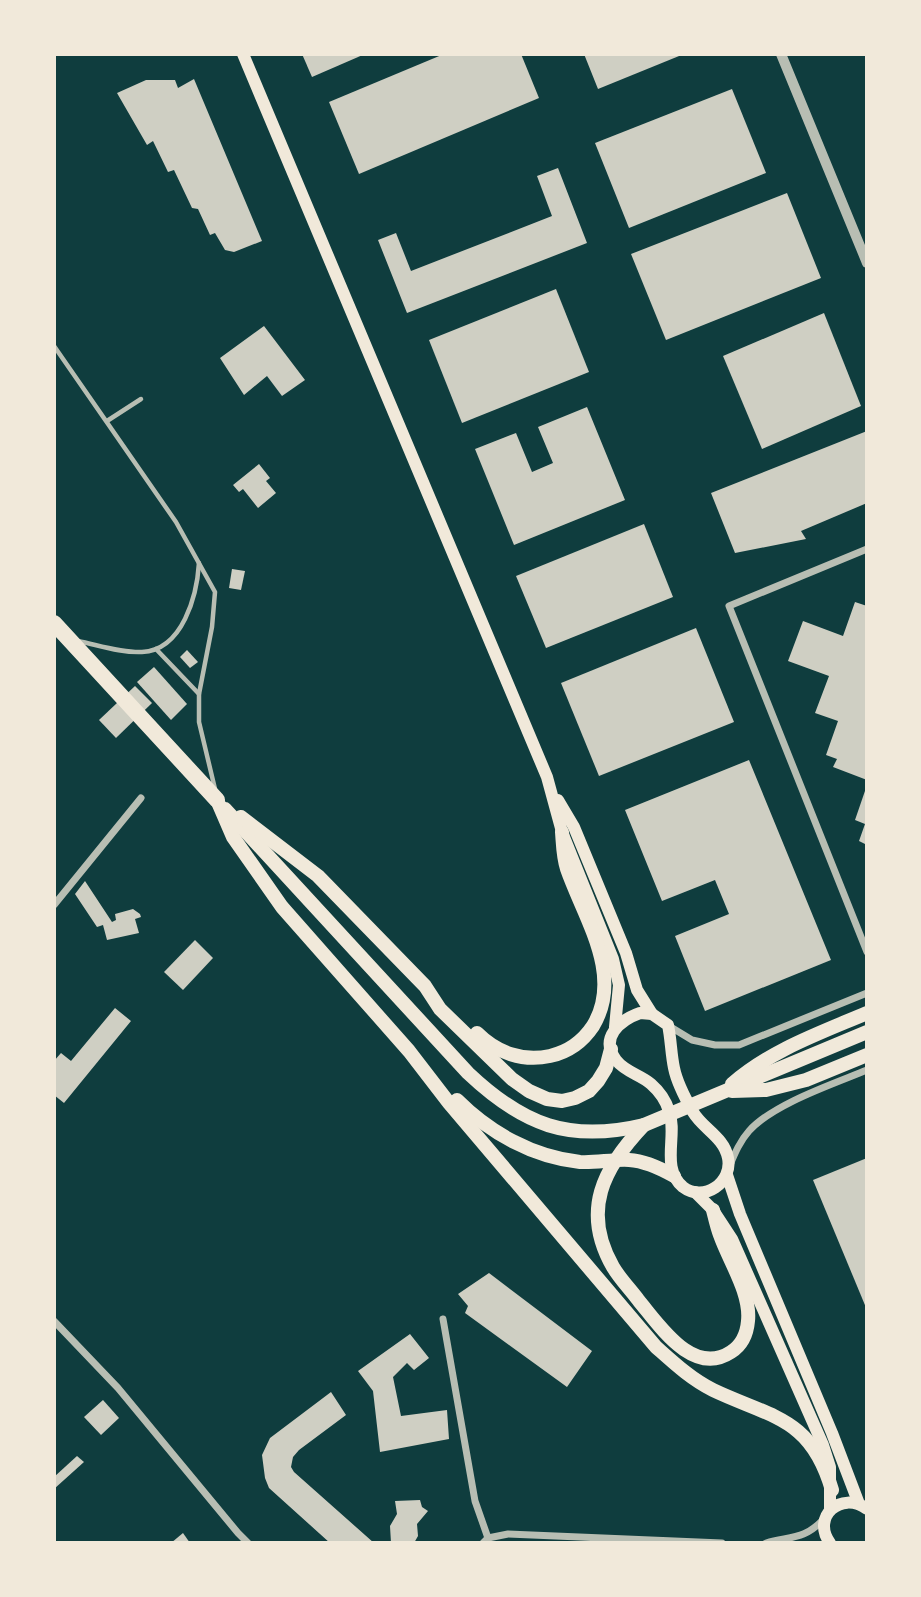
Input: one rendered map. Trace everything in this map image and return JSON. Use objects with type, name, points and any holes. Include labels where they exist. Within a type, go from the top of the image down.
[{"type":"highway","points":[[54,615],[72,640]]},
{"type":"highway","points":[[54,622],[468,1073],[494,1098],[524,1117],[558,1129],[592,1134],[617,1132],[647,1124],[867,1032]]},
{"type":"highway","points":[[217,800],[271,838],[318,876],[425,986],[446,1002],[483,1039],[500,1051],[535,1059],[559,1054],[575,1045],[589,1032],[599,1015],[605,996],[605,972],[594,936],[566,866],[562,832]]},
{"type":"highway","points":[[217,800],[233,837],[282,907],[410,1051],[468,1111],[492,1130],[520,1146],[552,1157],[578,1162],[626,1160],[646,1163],[674,1176]]},
{"type":"highway","points":[[425,986],[440,1009],[512,1079],[547,1099],[562,1101],[589,1091],[606,1068],[611,1049]]},
{"type":"highway","points":[[716,1094],[752,1067],[785,1048],[867,1013]]},
{"type":"highway","points":[[410,1051],[449,1103],[656,1347],[690,1376],[712,1389],[760,1408],[786,1422],[817,1451],[832,1490]]},
{"type":"highway","points":[[716,1094],[766,1090],[793,1084],[867,1055]]},
{"type":"highway","points":[[647,1124],[624,1146],[608,1170],[601,1187],[597,1230],[614,1270],[667,1335],[683,1349],[708,1359],[722,1357],[734,1350],[743,1340],[749,1316],[744,1294],[719,1234],[713,1210]]},
{"type":"main road","points":[[243,54],[552,789],[574,827],[626,953],[638,990],[652,1014],[668,1026],[674,1069],[684,1094],[698,1119],[722,1143],[728,1154],[728,1171],[740,1214],[863,1506]]},
{"type":"main road","points":[[552,789],[562,832],[613,959],[619,985],[611,1049],[616,1061],[653,1086],[668,1107],[673,1121],[671,1161],[674,1176],[713,1210],[732,1239],[830,1466],[832,1490],[824,1530],[830,1543]]},
{"type":"main road","points":[[615,1027],[626,1018],[640,1013],[652,1014]]},
{"type":"main road","points":[[695,1192],[709,1192],[720,1185],[728,1171]]},
{"type":"main road","points":[[827,1514],[839,1504],[849,1502],[863,1506]]},
{"type":"street","points":[[781,54],[867,263]]},
{"type":"street","points":[[867,549],[729,606],[867,952]]},
{"type":"street","points":[[54,905],[141,799]]},
{"type":"street","points":[[668,1026],[692,1040],[715,1045],[738,1045],[867,993]]},
{"type":"street","points":[[728,1171],[738,1147],[751,1129],[790,1102],[867,1070]]},
{"type":"street","points":[[443,1319],[475,1501],[486,1540],[508,1534],[722,1543]]},
{"type":"street","points":[[54,1321],[118,1388],[248,1543]]},
{"type":"street","points":[[766,1543],[801,1536],[814,1530],[827,1514]]},
{"type":"lane","points":[[54,346],[176,522],[215,592],[212,627],[199,694],[200,722],[217,800]]},
{"type":"lane","points":[[107,421],[141,399]]},
{"type":"lane","points":[[72,640],[121,650],[144,652],[156,649],[180,628],[191,609],[198,587],[200,562]]},
{"type":"lane","points":[[156,649],[199,694]]},
{"type":"building","points":[[302,54],[365,54],[312,77]]},
{"type":"building","points":[[444,54],[521,54],[539,98],[359,174],[329,102]]},
{"type":"building","points":[[584,54],[684,54],[598,89]]},
{"type":"building","points":[[194,79],[262,241],[234,252],[225,250],[215,233],[210,235],[198,209],[192,208],[174,170],[168,172],[153,141],[147,145],[117,93],[146,80],[175,80],[178,88]]},
{"type":"building","points":[[732,89],[766,173],[629,228],[595,143]]},
{"type":"building","points":[[558,168],[587,243],[407,313],[378,240],[396,233],[411,271],[552,216],[537,176]]},
{"type":"building","points":[[787,193],[821,278],[666,340],[631,254]]},
{"type":"building","points":[[556,289],[589,372],[462,423],[429,340]]},
{"type":"building","points":[[824,313],[861,406],[762,449],[723,356]]},
{"type":"building","points":[[264,326],[305,380],[282,396],[267,376],[244,395],[220,358]]},
{"type":"building","points":[[587,407],[625,500],[514,545],[475,449],[516,433],[532,472],[553,463],[538,427]]},
{"type":"building","points":[[867,431],[867,503],[801,531],[806,539],[735,553],[711,493]]},
{"type":"building","points":[[259,464],[270,478],[266,481],[276,493],[258,508],[243,489],[239,492],[233,485]]},
{"type":"building","points":[[644,524],[673,597],[546,648],[516,576]]},
{"type":"building","points":[[232,569],[245,571],[241,590],[229,588]]},
{"type":"building","points":[[855,602],[867,606],[867,780],[833,767],[837,759],[826,755],[838,721],[815,713],[829,676],[788,661],[803,621],[843,636]]},
{"type":"building","points":[[696,628],[734,722],[599,776],[561,683]]},
{"type":"building","points":[[187,650],[198,662],[190,668],[180,657]]},
{"type":"building","points":[[154,667],[187,704],[171,720],[137,682]]},
{"type":"building","points":[[135,686],[152,703],[116,738],[99,720]]},
{"type":"building","points":[[749,760],[831,960],[705,1011],[675,936],[729,914],[715,880],[662,901],[625,810]]},
{"type":"building","points":[[866,788],[867,845],[859,841],[865,824],[855,820]]},
{"type":"building","points":[[85,881],[112,922],[116,920],[115,914],[133,909],[140,914],[141,917],[135,919],[139,933],[107,940],[103,925],[97,927],[75,894]]},
{"type":"building","points":[[195,940],[213,958],[183,990],[164,972]]},
{"type":"building","points":[[115,1008],[131,1021],[64,1103],[54,1095],[54,1061],[61,1053],[71,1061]]},
{"type":"building","points":[[867,1158],[867,1310],[813,1180]]},
{"type":"building","points":[[489,1273],[592,1351],[567,1387],[465,1313],[468,1306],[458,1294]]},
{"type":"building","points":[[410,1334],[429,1358],[414,1370],[407,1363],[393,1377],[401,1416],[447,1410],[449,1439],[380,1452],[373,1391],[358,1371]]},
{"type":"building","points":[[331,1392],[346,1415],[299,1450],[293,1457],[291,1467],[374,1543],[330,1543],[269,1488],[265,1478],[262,1455],[270,1438]]},
{"type":"building","points":[[103,1400],[119,1418],[101,1435],[84,1417]]},
{"type":"building","points":[[77,1456],[84,1462],[54,1489],[54,1477]]},
{"type":"building","points":[[420,1500],[422,1507],[428,1511],[417,1524],[418,1536],[414,1543],[391,1543],[390,1526],[397,1514],[395,1501]]},
{"type":"building","points":[[183,1533],[190,1543],[171,1543]]}]
